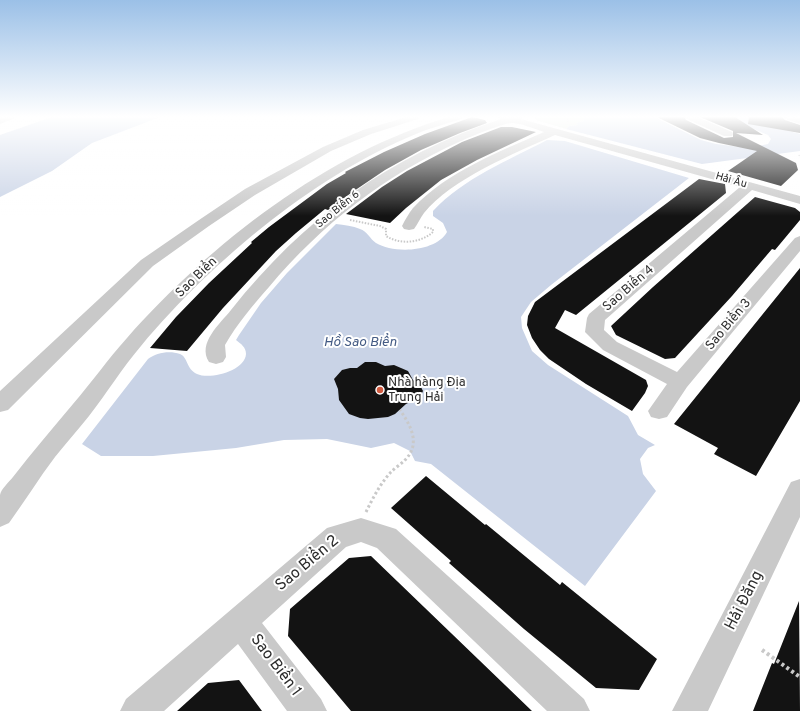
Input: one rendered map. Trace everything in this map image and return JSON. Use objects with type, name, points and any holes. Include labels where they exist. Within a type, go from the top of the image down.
[{"type":"lane","points":[[0,404],[147,264],[250,192],[325,150]]},
{"type":"lane","name":"Sao Biển","points":[[0,515],[47,450],[81,410],[134,342],[201,273],[258,224],[317,182],[353,160],[374,150]]},
{"type":"lane","name":"Sao Biển 6","points":[[216,357],[215,345],[220,337],[254,292],[281,261],[319,225],[378,179],[431,150]]},
{"type":"lane","points":[[409,226],[411,219],[416,213],[456,180],[514,150]]},
{"type":"lane","name":"Hải Âu","points":[[622,150],[800,200]]},
{"type":"lane","name":"Sao Biển 4","points":[[680,382],[610,346],[594,332],[596,318],[749,186]]},
{"type":"lane","name":"Sao Biển 3","points":[[660,410],[680,382],[800,241]]},
{"type":"lane","name":"Hải Đăng","points":[[690,711],[800,490]]},
{"type":"lane","points":[[361,530],[386,538],[572,711]]},
{"type":"lane","name":"Sao Biển 2","points":[[138,711],[337,537],[361,530]]},
{"type":"lane","name":"Sao Biển 1","points":[[241,622],[309,711]]},
{"type":"path","points":[[348,219],[380,226],[386,229],[386,236],[389,239],[411,241],[422,240],[430,236],[433,232],[433,229],[424,228]]},
{"type":"path","points":[[361,530],[363,518],[375,495],[390,473],[406,458],[414,447],[414,435],[411,424],[400,410]]},
{"type":"path","points":[[762,650],[800,677]]},
{"type":"water","points":[[0,150],[82,150],[52,171],[0,197]]},
{"type":"water","name":"Hồ Sao Biển","points":[[527,150],[596,150],[689,178],[551,285],[531,302],[521,317],[522,328],[532,351],[548,365],[628,416],[638,435],[655,445],[648,448],[640,459],[643,474],[656,491],[585,586],[431,464],[415,461],[410,451],[394,443],[371,448],[327,439],[284,440],[236,448],[153,456],[101,456],[82,444],[151,357],[167,352],[180,354],[183,356],[193,372],[203,376],[226,373],[240,365],[244,360],[246,352],[241,344],[236,340],[239,335],[261,303],[287,273],[336,224],[351,226],[362,230],[367,233],[376,243],[393,249],[414,249],[434,244],[442,239],[447,232],[443,223],[433,216],[433,211],[458,189]]},
{"type":"water","points":[[648,150],[800,150],[800,151],[702,164]]},
{"type":"building","points":[[388,150],[421,150],[385,170],[328,210],[325,209],[296,233],[276,251],[223,308],[187,351],[150,348],[176,317],[209,283],[252,243],[251,242],[327,184],[346,173],[345,172]]},
{"type":"building","points":[[446,150],[498,150],[441,180],[390,223],[346,214],[382,187],[407,171]]},
{"type":"building","points":[[753,150],[770,150],[796,163],[798,170],[781,186],[728,171],[757,151]]},
{"type":"building","points":[[699,179],[725,184],[726,193],[576,315],[565,310],[555,328],[646,380],[648,386],[645,393],[632,411],[586,384],[549,359],[540,350],[532,338],[527,325],[528,316],[535,302]]},
{"type":"building","points":[[755,197],[795,208],[800,212],[800,220],[775,250],[772,249],[732,296],[675,358],[665,359],[616,335],[611,326]]},
{"type":"building","points":[[800,268],[800,401],[756,476],[714,454],[718,448],[674,424]]},
{"type":"building","name":"Nhà hàng Địa Trung Hải","points":[[365,362],[376,362],[385,366],[394,365],[408,371],[413,380],[420,385],[423,391],[420,397],[406,404],[395,414],[388,417],[368,419],[349,414],[339,400],[338,389],[334,379],[342,370],[357,368]]},
{"type":"building","points":[[426,476],[560,585],[562,582],[657,659],[639,690],[596,688],[524,629],[449,563],[451,561],[391,508]]},
{"type":"building","points":[[371,556],[532,711],[351,711],[288,636],[290,609],[349,558]]},
{"type":"building","points":[[799,601],[800,711],[753,711],[772,663],[774,664]]},
{"type":"building","points":[[239,680],[262,711],[177,711],[208,683]]},
{"type":"place","name":"Nhà hàng Địa Trung Hải","points":[[380,390]]}]
